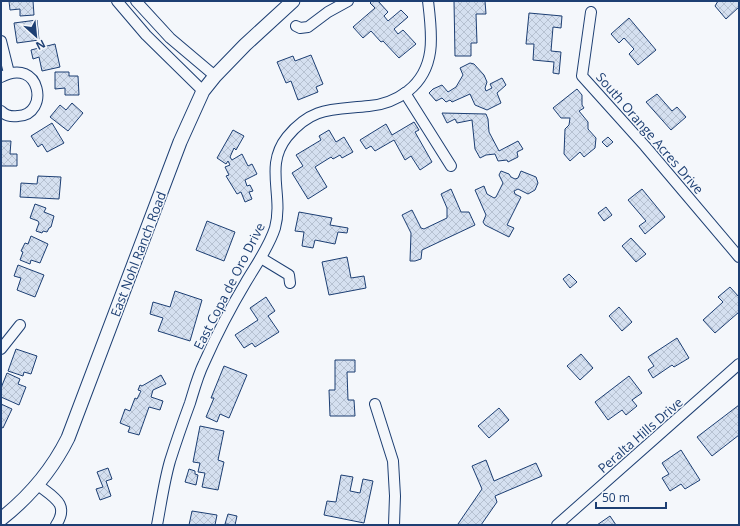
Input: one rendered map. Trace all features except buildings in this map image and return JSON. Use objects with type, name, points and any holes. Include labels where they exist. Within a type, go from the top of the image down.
[{"type":"main road","name":"East Nohl Ranch Road","points":[[1,519],[15,508],[38,485],[54,464],[68,438],[180,142],[202,92],[215,76],[245,45],[293,1]]},
{"type":"street","points":[[117,1],[146,35],[202,92]]},
{"type":"street","points":[[136,1],[170,38],[215,76]]},
{"type":"street","points":[[296,26],[300,28],[308,27],[328,12],[348,1]]},
{"type":"street","name":"East Copa de Oro Drive","points":[[157,525],[170,463],[203,364],[245,283],[261,258],[274,230],[278,214],[275,165],[278,152],[287,137],[299,124],[310,116],[322,111],[388,102],[404,93],[418,81],[427,66],[430,54],[431,41],[428,1]]},
{"type":"street","name":"South Orange Acres Drive","points":[[591,12],[582,76],[645,146],[739,257]]},
{"type":"street","points":[[1,41],[5,75],[19,72],[29,76],[35,84],[38,93],[36,103],[30,111],[22,116],[12,117],[1,112]]},
{"type":"street","points":[[404,93],[450,166]]},
{"type":"street","points":[[261,258],[289,275],[290,283]]},
{"type":"street","points":[[1,349],[20,325]]},
{"type":"street","name":"Peralta Hills Drive","points":[[557,525],[739,364]]},
{"type":"street","points":[[375,404],[393,461],[395,496],[394,525]]},
{"type":"street","points":[[38,485],[56,499],[62,506],[62,514],[56,525]]}]
